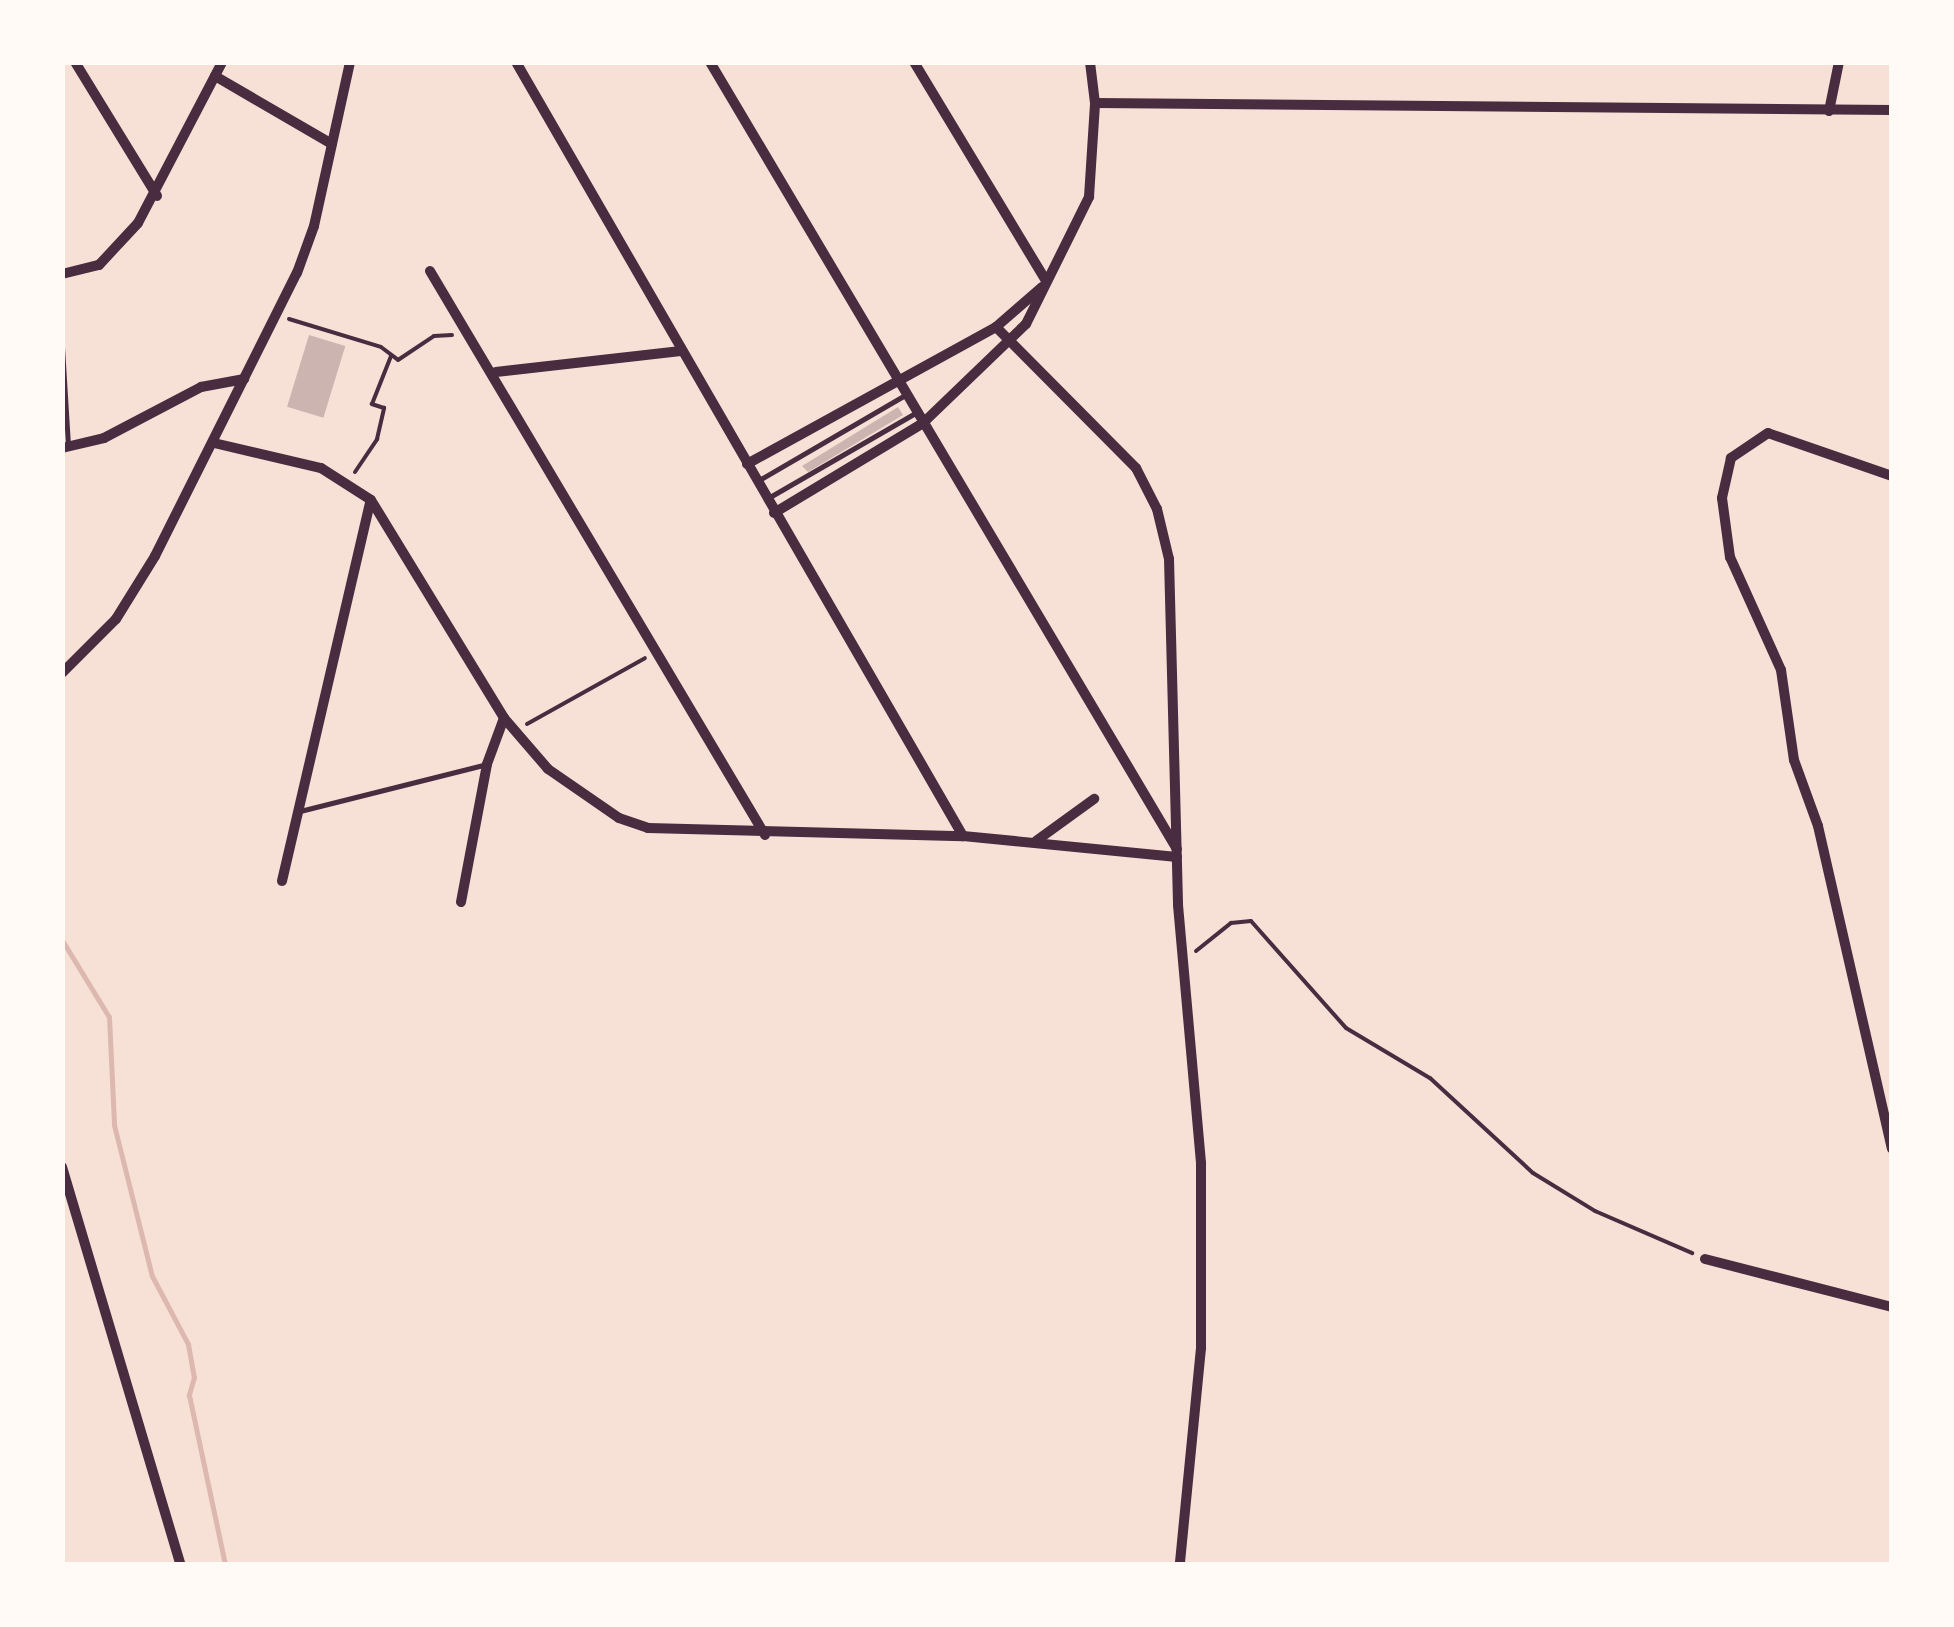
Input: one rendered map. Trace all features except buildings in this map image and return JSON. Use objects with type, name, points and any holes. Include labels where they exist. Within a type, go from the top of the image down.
[{"type":"street","points":[[75,62],[157,196]]},
{"type":"street","points":[[62,274],[99,265],[115,253],[157,196],[222,62]]},
{"type":"street","points":[[62,673],[116,619],[214,443],[274,318],[314,226],[350,62]]},
{"type":"street","points":[[516,62],[962,836]]},
{"type":"street","points":[[710,62],[1177,854]]},
{"type":"street","points":[[914,62],[1044,284]]},
{"type":"street","points":[[774,513],[920,418],[1014,341],[1083,216],[1095,103],[1090,62]]},
{"type":"street","points":[[1829,111],[1839,62]]},
{"type":"street","points":[[215,76],[332,144]]},
{"type":"street","points":[[1095,103],[1892,110]]},
{"type":"street","points":[[430,270],[496,372],[765,835]]},
{"type":"street","points":[[746,464],[996,327],[1044,284]]},
{"type":"street","points":[[996,327],[1118,445],[1157,509],[1169,559],[1177,854],[1201,1163],[1201,1348],[1180,1564]]},
{"type":"street","points":[[496,372],[681,351]]},
{"type":"street","points":[[66,448],[104,438],[201,387],[244,379]]},
{"type":"street","points":[[1892,476],[1768,433],[1731,458],[1722,498],[1723,533],[1781,670],[1794,760],[1818,826],[1892,1148]]},
{"type":"street","points":[[214,443],[348,479],[371,500],[514,732],[570,788],[619,818],[648,828],[765,835],[962,836],[1177,854]]},
{"type":"street","points":[[282,882],[371,500]]},
{"type":"street","points":[[460,902],[487,764],[504,718]]},
{"type":"street","points":[[1036,842],[1094,798]]},
{"type":"street","points":[[62,1166],[180,1564]]},
{"type":"street","points":[[1705,1259],[1892,1307]]},
{"type":"lane","points":[[62,347],[66,448]]},
{"type":"lane","points":[[757,481],[907,394]]},
{"type":"lane","points":[[767,499],[920,418]]},
{"type":"lane","points":[[296,812],[487,764]]},
{"type":"path","points":[[274,318],[303,319],[391,356],[405,358],[438,335],[472,336]]},
{"type":"path","points":[[348,479],[376,438],[384,408],[372,404],[391,356]]},
{"type":"path","points":[[514,732],[657,651]]},
{"type":"path","points":[[1184,960],[1231,923],[1252,921],[1346,1028],[1430,1078],[1533,1173],[1595,1211],[1705,1259]]},
{"type":"waterway","points":[[62,940],[109,1017],[114,1125],[152,1276],[188,1344],[194,1377],[189,1395],[225,1564]]}]
